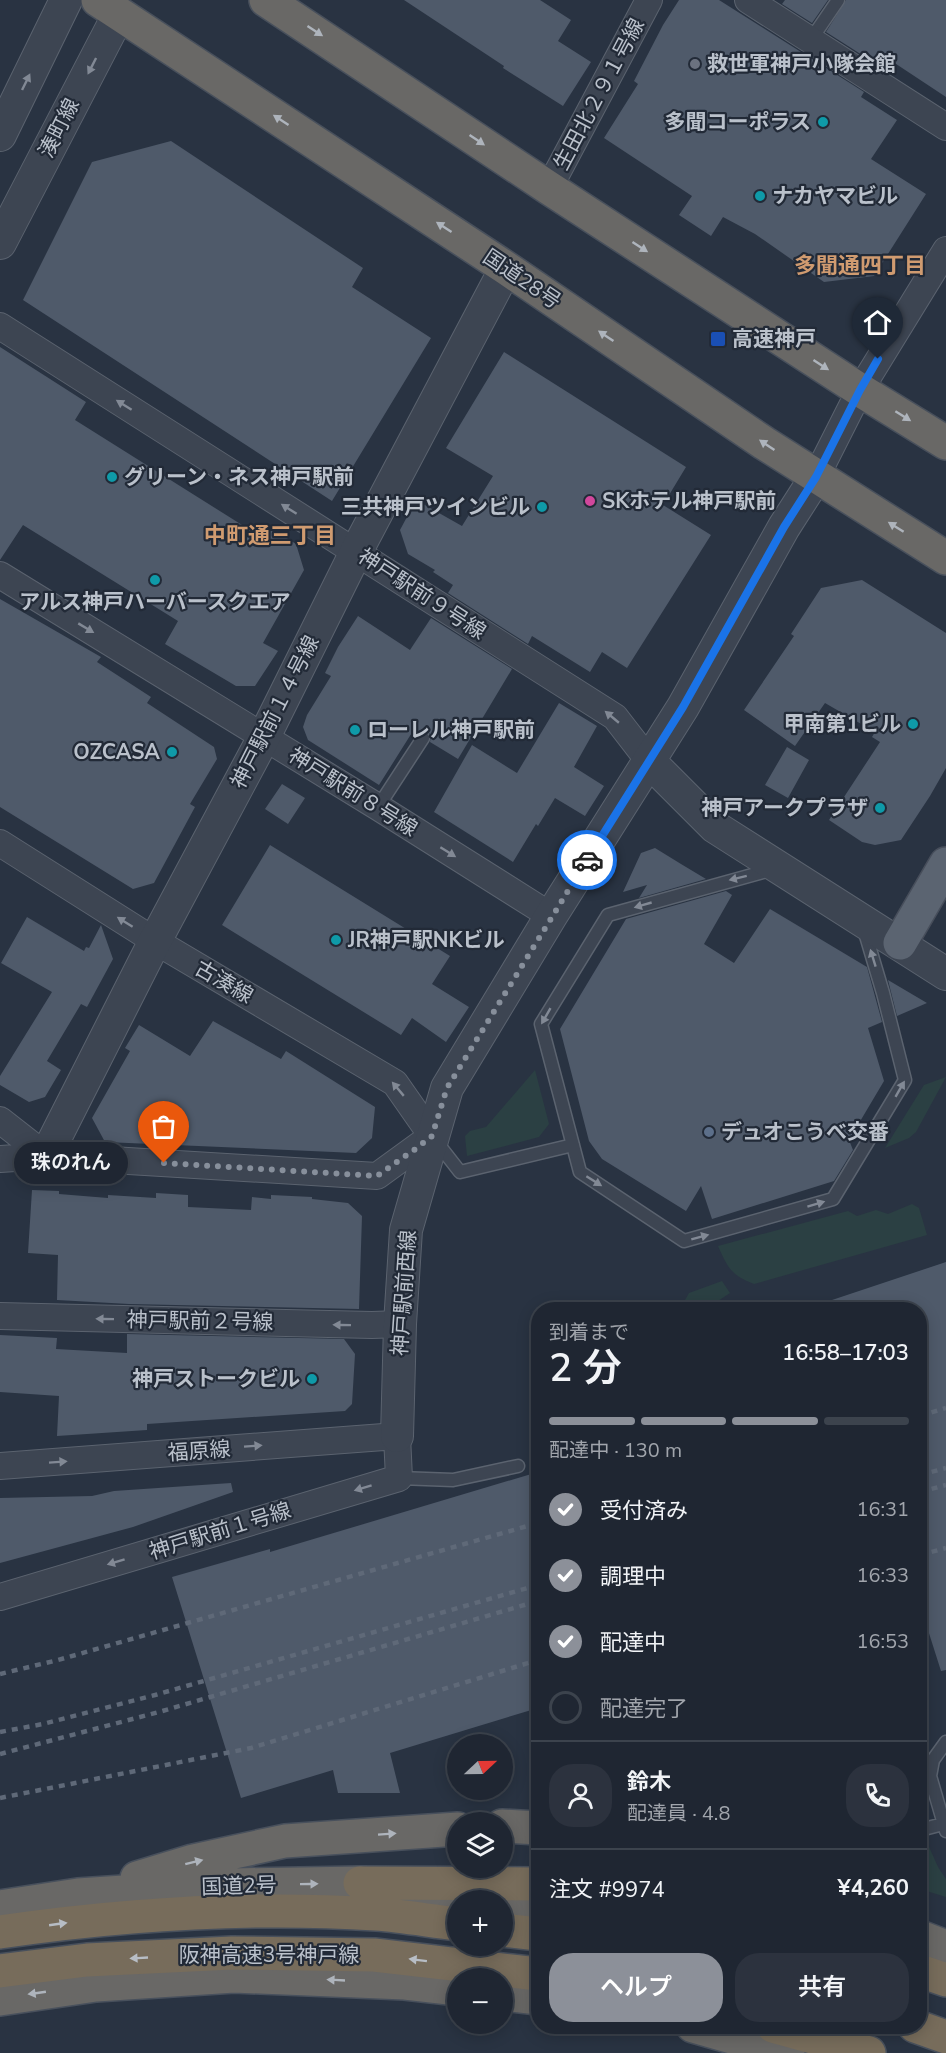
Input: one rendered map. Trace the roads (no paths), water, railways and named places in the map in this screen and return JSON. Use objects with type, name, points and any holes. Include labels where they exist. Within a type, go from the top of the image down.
[{"type":"highway","points":[[266,0],[549,188],[860,390],[946,443]]},
{"type":"highway","name":"国道28号","points":[[114,4],[816,477],[946,558]]},
{"type":"highway","points":[[513,1827],[531,1828]]},
{"type":"highway","points":[[78,1896],[193,1861],[285,1841],[447,1830]]},
{"type":"highway","points":[[360,1883],[531,1884]]},
{"type":"highway","name":"国道2号","points":[[0,1907],[78,1896],[231,1885],[360,1883],[447,1896]]},
{"type":"highway","points":[[513,1907],[531,1911]]},
{"type":"highway","name":"阪神高速3号神戸線","points":[[0,1932],[82,1920],[231,1911],[377,1914],[447,1923]]},
{"type":"highway","points":[[513,1931],[531,1933]]},
{"type":"highway","points":[[927,1940],[946,1947]]},
{"type":"highway","name":"阪神高速3号神戸線","points":[[0,1971],[87,1960],[256,1953],[374,1955],[531,1973]]},
{"type":"highway","points":[[927,1973],[946,1980]]},
{"type":"highway","points":[[0,1999],[96,1985],[234,1976],[405,1983],[447,1988]]},
{"type":"highway","points":[[513,1995],[531,1997]]},
{"type":"highway","points":[[927,2016],[946,2022]]},
{"type":"highway","points":[[927,2030],[946,2037]]},
{"type":"highway","points":[[721,2034],[788,2053]]},
{"type":"highway","points":[[801,2034],[869,2053]]},
{"type":"main road","points":[[900,943],[946,864]]},
{"type":"street","points":[[0,135],[66,0]]},
{"type":"street","name":"生田北２９１号線","points":[[549,188],[649,0]]},
{"type":"street","points":[[748,0],[946,127]]},
{"type":"street","name":"湊町線","points":[[0,243],[114,4]]},
{"type":"street","name":"神戸駅前西線","points":[[398,1436],[400,1324],[406,1230],[447,1088],[550,916],[683,707],[784,527],[816,477],[860,390],[946,250]]},
{"type":"street","name":"神戸駅前１４号線","points":[[45,1156],[155,941],[264,737],[356,552],[506,268]]},
{"type":"street","name":"神戸駅前９号線","points":[[0,326],[615,717],[650,761]]},
{"type":"street","name":"神戸駅前８号線","points":[[0,575],[378,807],[550,916]]},
{"type":"street","points":[[650,761],[715,827],[862,922],[900,943],[946,975]]},
{"type":"street","name":"古湊線","points":[[0,843],[155,941],[395,1083],[432,1136]]},
{"type":"street","points":[[0,1120],[45,1156]]},
{"type":"street","points":[[0,1159],[45,1156],[377,1176],[432,1136]]},
{"type":"street","name":"神戸駅前２号線","points":[[0,1316],[400,1324]]},
{"type":"street","points":[[398,1436],[399,1478]]},
{"type":"street","name":"福原線","points":[[0,1466],[398,1436]]},
{"type":"street","name":"神戸駅前１号線","points":[[0,1597],[399,1478]]},
{"type":"lane","points":[[810,41],[837,0]]},
{"type":"lane","points":[[378,807],[423,738]]},
{"type":"lane","points":[[778,868],[608,915],[541,1024],[580,1172],[684,1241],[833,1199],[905,1080],[884,993],[862,922]]},
{"type":"lane","points":[[432,1136],[460,1172],[573,1145]]},
{"type":"lane","points":[[399,1478],[453,1480],[518,1466]]},
{"type":"lane","points":[[927,1829],[944,1828],[930,1776],[933,1760],[946,1742]]},
{"type":"railway","points":[[927,1414],[946,1408]]},
{"type":"railway","points":[[927,1473],[946,1468]]},
{"type":"railway","points":[[927,1490],[946,1485]]},
{"type":"railway","points":[[0,1674],[58,1660],[531,1525]]},
{"type":"railway","points":[[927,1553],[946,1548]]},
{"type":"railway","points":[[0,1732],[43,1724],[155,1695],[531,1587]]},
{"type":"railway","points":[[0,1754],[159,1712],[531,1603]]},
{"type":"railway","points":[[0,1798],[251,1748],[531,1662]]},
{"type":"place","name":"救世軍神戸小隊会館","points":[[695,64]]},
{"type":"place","name":"多聞コーポラス","points":[[823,122]]},
{"type":"place","name":"ナカヤマビル","points":[[760,196]]},
{"type":"place","name":"高速神戸","points":[[718,339]]},
{"type":"place","name":"グリーン・ネス神戸駅前","points":[[112,477]]},
{"type":"place","name":"SKホテル神戸駅前","points":[[590,501]]},
{"type":"place","name":"三共神戸ツインビル","points":[[542,507]]},
{"type":"place","name":"アルス神戸ハーバースクエア","points":[[155,580]]},
{"type":"place","name":"甲南第1ビル","points":[[913,724]]},
{"type":"place","name":"ローレル神戸駅前","points":[[355,730]]},
{"type":"place","name":"OZCASA","points":[[172,752]]},
{"type":"place","name":"神戸アークプラザ","points":[[880,808]]},
{"type":"place","name":"JR神戸駅NKビル","points":[[336,940]]},
{"type":"place","name":"デュオこうべ交番","points":[[709,1132]]},
{"type":"place","name":"珠のれん","points":[[164,1163]]},
{"type":"place","name":"神戸ストークビル","points":[[312,1379]]},
{"type":"district","name":"多聞通四丁目","points":[[860,266]]},
{"type":"district","name":"中町通三丁目","points":[[270,536]]}]
